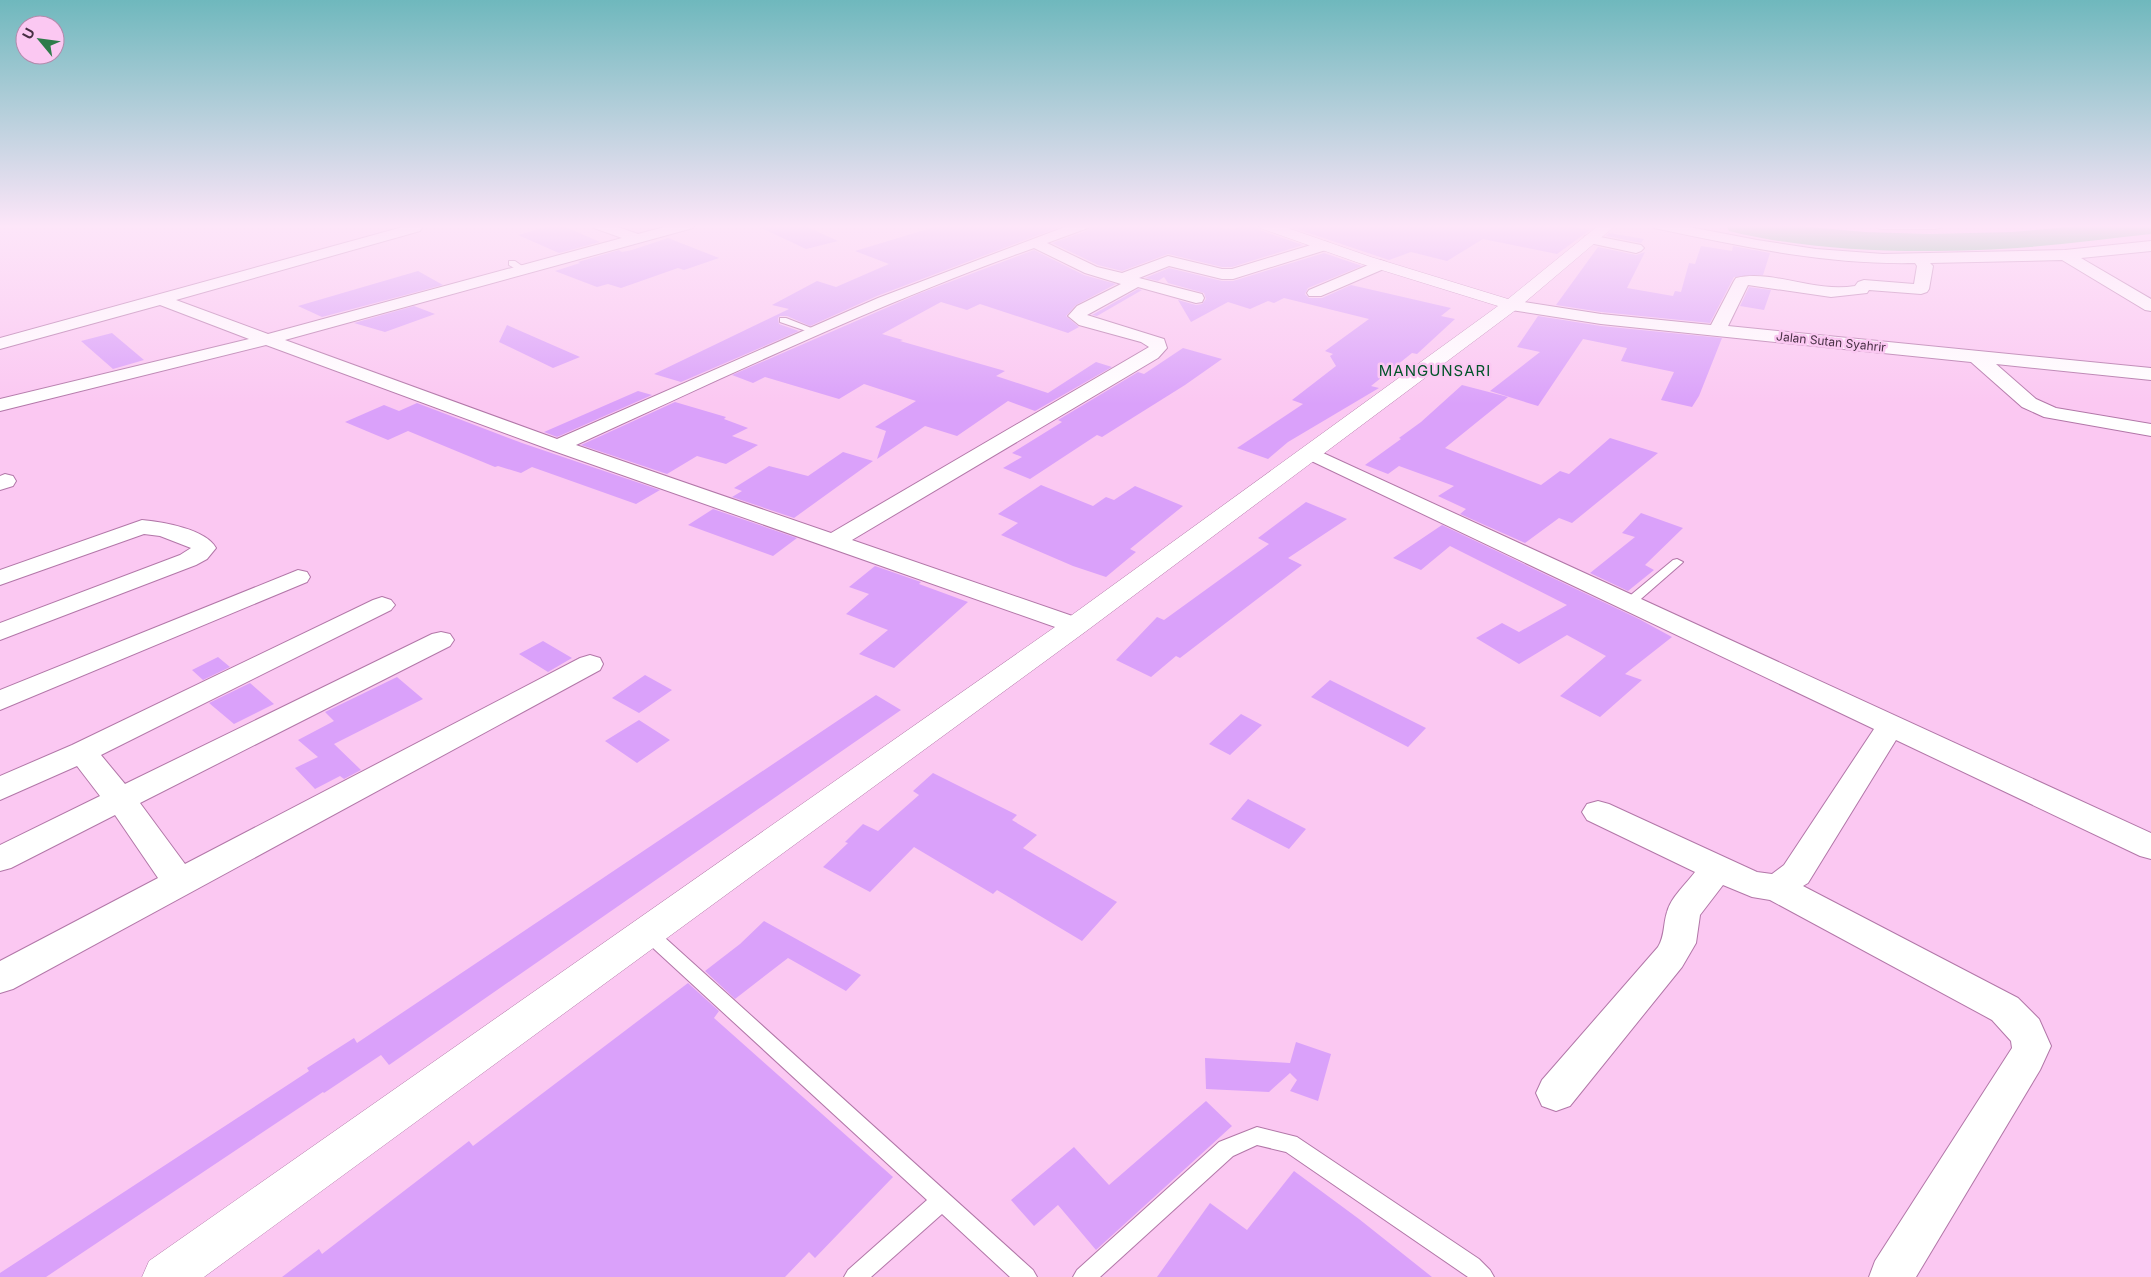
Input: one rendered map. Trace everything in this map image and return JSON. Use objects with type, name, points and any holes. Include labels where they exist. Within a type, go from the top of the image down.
[{"type":"main road","points":[[1444,285],[1511,305]]},
{"type":"main road","points":[[165,1277],[1075,626],[1511,305],[1535,285]]},
{"type":"street","points":[[0,344],[213,285]]},
{"type":"street","points":[[0,404],[269,339],[455,285]]},
{"type":"street","points":[[558,446],[815,331],[929,285]]},
{"type":"street","points":[[832,542],[1152,354],[1158,348],[1158,343],[1147,338],[1085,321],[1077,316],[1083,310],[1122,285]]},
{"type":"street","points":[[1142,285],[1196,298]]},
{"type":"street","points":[[1315,293],[1335,285]]},
{"type":"street","points":[[1717,330],[1740,285]]},
{"type":"street","points":[[1779,285],[1814,291],[1848,293],[1861,290],[1864,285],[1921,289],[1922,285]]},
{"type":"street","points":[[2115,285],[2151,306]]},
{"type":"street","points":[[161,299],[558,446],[1075,626]]},
{"type":"street","name":"Jalan Sutan Syahrir","points":[[1511,305],[1601,319],[2151,374]]},
{"type":"street","points":[[1976,356],[2029,403],[2051,413],[2151,430]]},
{"type":"street","points":[[1310,453],[1892,724],[2151,847]]},
{"type":"street","points":[[0,578],[142,527],[164,529],[202,544],[204,548],[200,554],[188,560],[0,632]]},
{"type":"street","points":[[0,701],[298,576]]},
{"type":"street","points":[[0,790],[82,752],[382,605]]},
{"type":"street","points":[[0,859],[441,640]]},
{"type":"street","points":[[0,978],[590,664]]},
{"type":"street","points":[[1777,888],[1796,874],[1892,724]]},
{"type":"street","points":[[82,752],[121,800],[179,882]]},
{"type":"street","points":[[1598,812],[1752,884],[1777,888],[2005,1010],[2026,1031],[2032,1046],[2027,1058],[1891,1277]]},
{"type":"street","points":[[1556,1092],[1670,957],[1679,943],[1684,911],[1718,868]]},
{"type":"lane","points":[[783,320],[815,331]]},
{"type":"lane","points":[[1630,602],[1677,562]]},
{"type":"lane","points":[[647,932],[1026,1277]]},
{"type":"lane","points":[[1084,1277],[1226,1149],[1257,1136],[1290,1144],[1472,1266],[1483,1277]]},
{"type":"lane","points":[[855,1277],[942,1200]]},
{"type":"building","points":[[371,285],[443,285],[322,317],[298,306]]},
{"type":"building","points":[[591,285],[606,285],[597,287]]},
{"type":"building","points":[[610,285],[631,285],[621,288]]},
{"type":"building","points":[[810,285],[828,285],[836,287],[842,285],[907,285],[810,326],[787,316],[780,316],[778,318],[779,324],[799,331],[681,382],[654,374],[789,309],[772,305]]},
{"type":"building","points":[[943,285],[1115,285],[1076,305],[1066,316],[1079,327],[1068,333],[980,304],[967,310],[941,302],[882,334],[903,340],[900,341],[1005,371],[996,376],[1048,393],[1096,362],[1112,367],[1035,411],[1008,401],[957,436],[925,426],[877,459],[886,431],[875,427],[916,401],[864,384],[839,399],[765,377],[753,383],[732,375]]},
{"type":"building","points":[[1174,285],[1316,285],[1308,288],[1305,294],[1309,298],[1322,298],[1351,285],[1451,308],[1441,316],[1455,319],[1417,354],[1412,353],[1371,386],[1379,388],[1288,442],[1268,459],[1237,448],[1303,404],[1292,400],[1336,366],[1330,356],[1333,354],[1325,351],[1369,319],[1284,298],[1274,303],[1268,301],[1250,309],[1228,302],[1191,322],[1178,300],[1196,305],[1202,304],[1206,299],[1204,293]]},
{"type":"building","points":[[1571,285],[1629,285],[1627,288],[1673,296],[1675,291],[1681,292],[1683,285],[1730,285],[1710,323],[1601,312],[1556,305]]},
{"type":"building","points":[[1749,287],[1771,290],[1764,310],[1740,306]]},
{"type":"building","points":[[1138,289],[1142,290],[1097,316],[1092,315]]},
{"type":"building","points":[[414,306],[435,314],[385,332],[354,323]]},
{"type":"building","points":[[1538,316],[1601,326],[1722,338],[1699,396],[1692,407],[1661,400],[1674,372],[1621,361],[1627,348],[1583,339],[1538,406],[1490,391],[1540,352],[1517,347]]},
{"type":"building","points":[[507,325],[580,357],[553,368],[499,342]]},
{"type":"building","points":[[112,333],[144,360],[113,369],[81,341]]},
{"type":"building","points":[[1183,348],[1222,359],[1185,385],[1102,437],[1097,435],[1030,479],[1003,468],[1022,457],[1012,453],[1062,422],[1058,420],[1138,372],[1144,374]]},
{"type":"building","points":[[1462,385],[1508,397],[1445,448],[1541,485],[1560,471],[1569,474],[1610,438],[1658,453],[1572,523],[1559,518],[1525,543],[1460,514],[1466,509],[1438,496],[1454,486],[1399,466],[1388,474],[1365,465],[1401,439],[1399,438],[1421,422]]},
{"type":"building","points":[[638,391],[652,395],[557,437],[544,432]]},
{"type":"building","points":[[675,402],[726,417],[724,419],[748,428],[732,436],[758,445],[726,464],[697,456],[667,474],[581,445]]},
{"type":"building","points":[[417,403],[522,443],[660,490],[636,504],[532,467],[521,473],[498,466],[495,467],[408,431],[388,440],[345,422],[384,405],[399,411]]},
{"type":"building","points":[[843,452],[873,461],[794,518],[732,497],[742,491],[734,488],[769,466],[808,476]]},
{"type":"building","points":[[1041,485],[1093,506],[1106,497],[1114,500],[1135,486],[1183,506],[1130,549],[1136,552],[1106,577],[1073,566],[1001,535],[1018,523],[998,514]]},
{"type":"building","points":[[1306,502],[1347,519],[1288,558],[1302,565],[1180,658],[1176,656],[1151,677],[1116,660],[1157,617],[1164,620],[1269,544],[1258,538]]},
{"type":"building","points":[[713,509],[797,538],[773,556],[688,525]]},
{"type":"building","points":[[1641,513],[1683,528],[1645,565],[1654,570],[1628,591],[1590,573],[1635,537],[1622,533]]},
{"type":"building","points":[[1442,525],[1639,619],[1672,637],[1625,674],[1642,680],[1600,717],[1560,696],[1606,656],[1567,635],[1519,664],[1476,638],[1502,623],[1519,632],[1567,605],[1450,546],[1421,570],[1393,558]]},
{"type":"building","points":[[875,566],[921,582],[919,584],[968,602],[894,668],[859,654],[888,630],[846,614],[869,594],[849,587]]},
{"type":"building","points":[[543,641],[572,658],[548,672],[519,654]]},
{"type":"building","points":[[218,657],[230,667],[203,680],[192,670]]},
{"type":"building","points":[[645,675],[672,690],[639,713],[612,698]]},
{"type":"building","points":[[397,677],[423,699],[334,744],[361,770],[344,779],[340,776],[315,789],[295,768],[318,757],[298,740],[334,721],[325,712]]},
{"type":"building","points":[[1330,680],[1426,728],[1408,747],[1311,697]]},
{"type":"building","points":[[250,683],[274,704],[234,724],[209,703]]},
{"type":"building","points":[[876,695],[901,710],[389,1065],[381,1055],[46,1277],[0,1277],[0,1273],[309,1071],[307,1068],[354,1038],[357,1043]]},
{"type":"building","points":[[1241,714],[1262,725],[1230,755],[1209,744]]},
{"type":"building","points":[[639,720],[670,740],[637,763],[605,741]]},
{"type":"building","points":[[933,773],[1017,815],[1012,820],[1037,835],[1023,848],[1117,902],[1082,941],[997,890],[993,894],[914,847],[870,892],[823,867],[848,843],[845,842],[863,824],[878,831],[919,795],[913,791]]},
{"type":"building","points":[[1248,799],[1306,829],[1289,849],[1231,819]]},
{"type":"building","points":[[764,921],[861,975],[846,991],[788,958],[735,999],[705,971],[740,944]]},
{"type":"building","points":[[688,983],[719,1011],[714,1018],[893,1177],[815,1258],[809,1252],[785,1277],[282,1277],[319,1249],[322,1254],[469,1141],[473,1146]]},
{"type":"building","points":[[1296,1042],[1331,1054],[1318,1101],[1290,1091],[1297,1080],[1290,1073],[1269,1092],[1206,1089],[1205,1058],[1290,1063]]},
{"type":"building","points":[[1206,1101],[1232,1126],[1096,1250],[1058,1205],[1034,1226],[1011,1200],[1074,1147],[1109,1185]]},
{"type":"building","points":[[1294,1171],[1359,1219],[1432,1277],[1157,1277],[1210,1203],[1247,1230]]},
{"type":"district","name":"MANGUNSARI","points":[[1435,371]]}]
